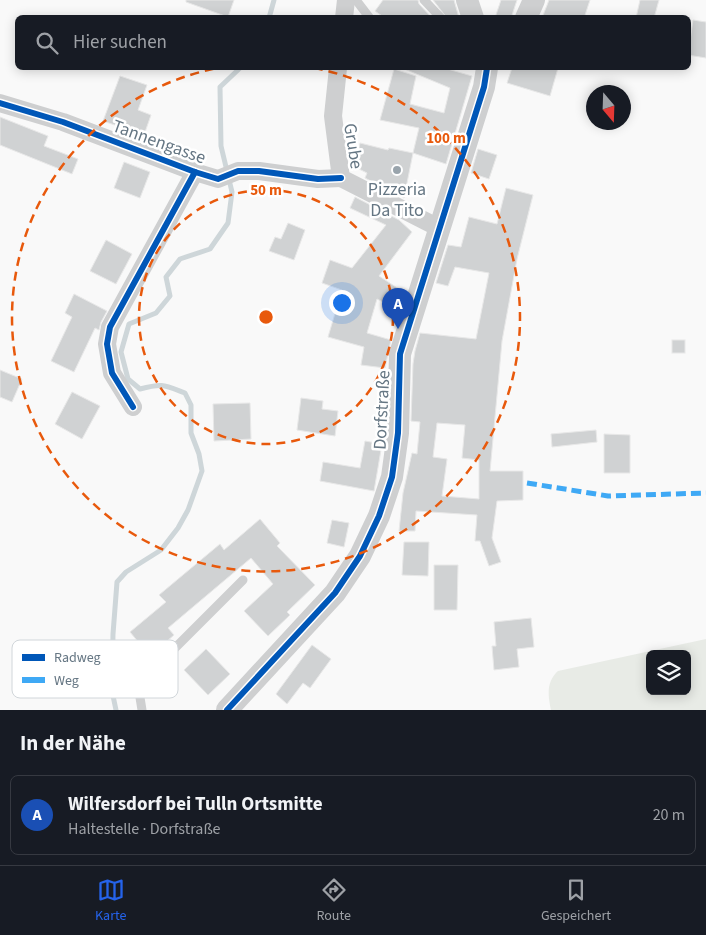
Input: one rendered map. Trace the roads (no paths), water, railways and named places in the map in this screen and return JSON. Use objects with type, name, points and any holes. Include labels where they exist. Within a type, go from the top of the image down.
[{"type":"street","points":[[344,15],[346,0]]},
{"type":"street","points":[[467,0],[472,15]]},
{"type":"street","points":[[527,15],[534,0]]},
{"type":"street","name":"Grube","points":[[338,70],[333,116],[341,178],[441,229]]},
{"type":"street","name":"Dorfstraße","points":[[227,710],[335,593],[360,556],[379,516],[392,477],[398,434],[400,354],[427,265],[441,229],[484,87],[487,70]]},
{"type":"street","name":"Tannengasse","points":[[0,103],[63,122],[195,172],[218,178],[238,171],[260,171],[318,179],[341,178]]},
{"type":"street","points":[[133,407],[112,373],[107,344],[110,327],[195,172]]},
{"type":"lane","points":[[356,0],[367,15]]},
{"type":"lane","points":[[424,0],[439,15]]},
{"type":"lane","points":[[178,645],[243,580]]},
{"type":"waterway","points":[[270,15],[274,0]]},
{"type":"waterway","points":[[113,640],[117,582],[126,572],[161,550],[178,528],[188,510],[202,471],[199,454],[191,433],[191,405],[185,393],[163,386],[140,389],[128,379],[121,352],[129,324],[156,313],[170,296],[166,277],[180,259],[210,249],[228,223],[232,192],[221,146],[220,87],[238,70]]},
{"type":"waterway","points":[[113,698],[116,710]]},
{"type":"place","name":"Pizzeria Da Tito","points":[[397,170]]},
{"type":"place","name":"Wilfersdorf bei Tulln Ortsmitte","points":[[398,329]]}]
